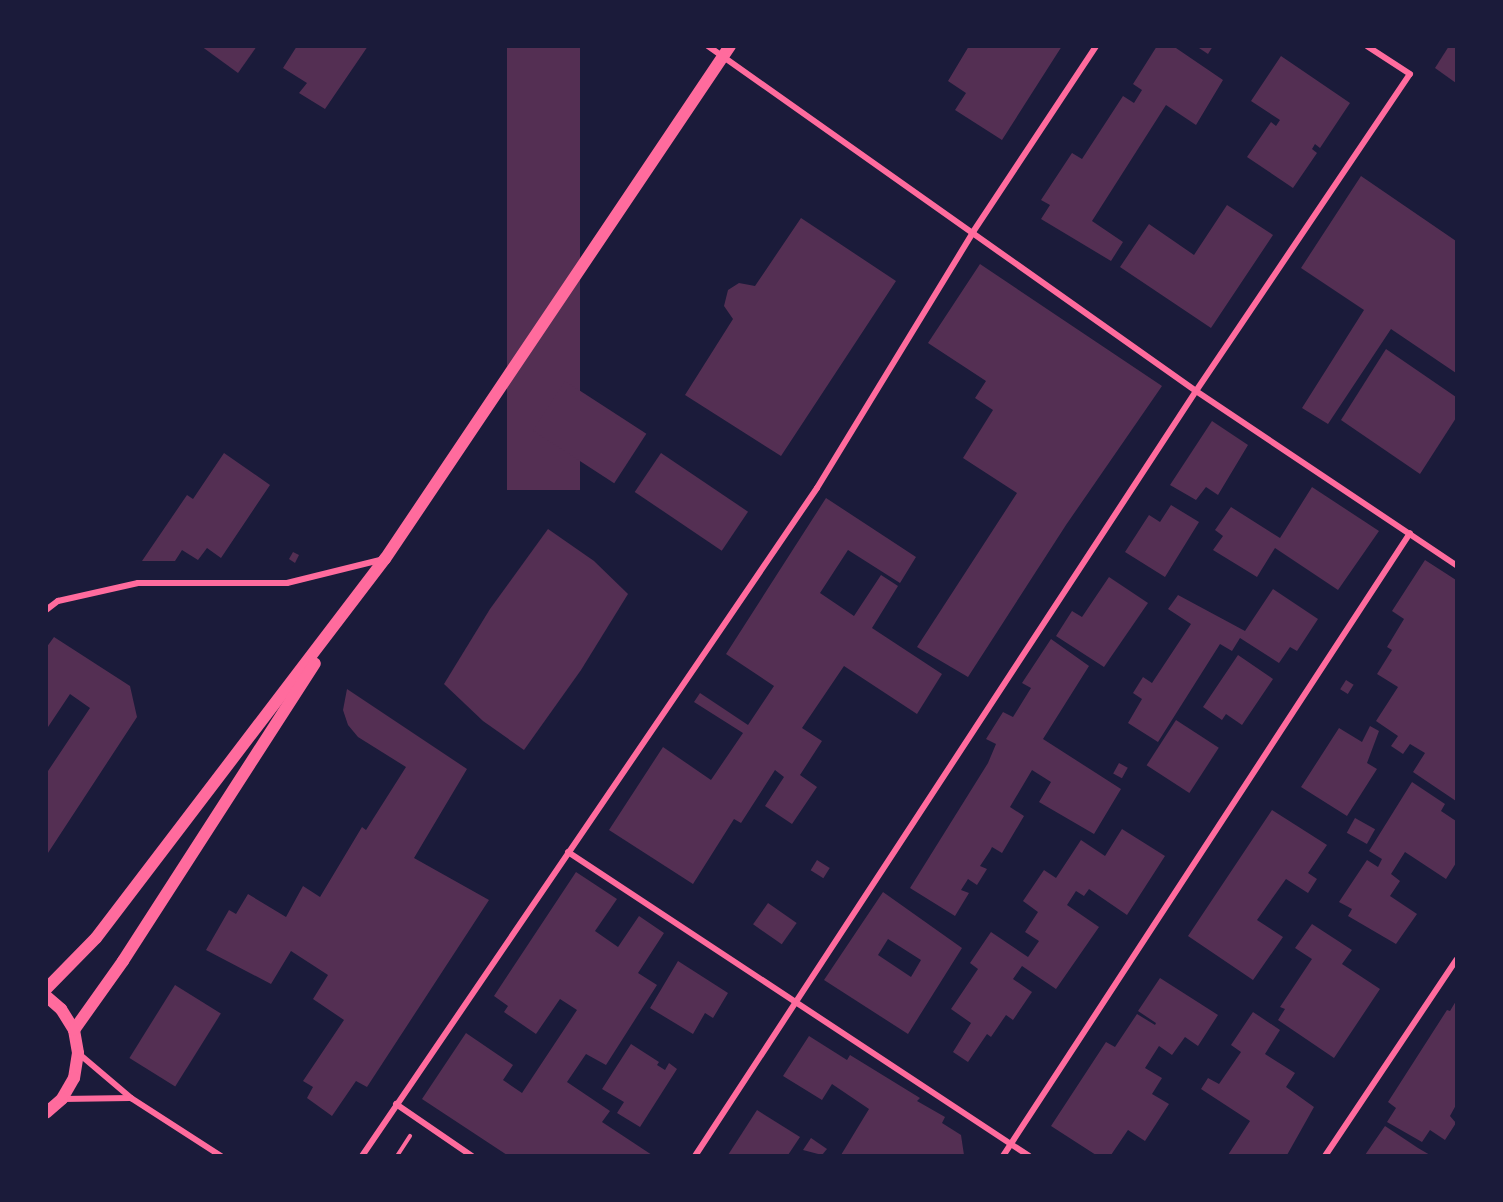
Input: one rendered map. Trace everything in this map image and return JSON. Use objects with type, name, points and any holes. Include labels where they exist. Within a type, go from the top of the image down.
[{"type":"main road","points":[[46,989],[96,938],[385,559],[730,46]]},
{"type":"main road","points":[[74,1029],[123,961],[364,586]]},
{"type":"main road","points":[[46,996],[61,1009],[74,1029],[78,1053],[74,1078],[62,1099],[46,1113]]},
{"type":"street","points":[[708,46],[1196,390],[1456,565]]},
{"type":"street","points":[[362,1155],[817,488],[973,232],[1096,46]]},
{"type":"street","points":[[695,1155],[1196,390],[1410,74],[1366,46]]},
{"type":"street","points":[[1003,1155],[1410,533]]},
{"type":"street","points":[[46,610],[58,601],[138,583],[287,583],[385,559]]},
{"type":"street","points":[[568,852],[795,1005],[1029,1155]]},
{"type":"street","points":[[1325,1155],[1456,960]]},
{"type":"street","points":[[78,1053],[131,1098],[220,1155]]},
{"type":"street","points":[[62,1099],[131,1098]]},
{"type":"street","points":[[396,1104],[472,1155]]},
{"type":"path","points":[[397,1155],[410,1135],[418,1140]]},
{"type":"building","points":[[201,46],[257,46],[238,73]]},
{"type":"building","points":[[297,46],[368,46],[325,109],[299,93],[307,83],[283,68]]},
{"type":"building","points":[[507,46],[580,46],[580,490],[507,490]]},
{"type":"building","points":[[969,46],[1062,46],[1002,140],[955,110],[966,93],[948,81]]},
{"type":"building","points":[[1157,46],[1173,46],[1223,80],[1196,125],[1166,105],[1092,221],[1123,242],[1111,261],[1041,219],[1050,205],[1041,200],[1072,153],[1082,159],[1123,96],[1134,103],[1142,90],[1133,84]]},
{"type":"building","points":[[1196,46],[1213,46],[1208,54]]},
{"type":"building","points":[[1449,46],[1456,46],[1456,83],[1435,68]]},
{"type":"building","points":[[1281,56],[1350,103],[1320,148],[1315,144],[1312,149],[1317,153],[1293,188],[1247,157],[1271,122],[1276,126],[1280,120],[1251,101]]},
{"type":"building","points":[[1361,176],[1456,241],[1456,373],[1391,329],[1328,424],[1302,408],[1364,310],[1301,268]]},
{"type":"building","points":[[1227,205],[1273,235],[1211,328],[1120,267],[1149,224],[1194,255]]},
{"type":"building","points":[[801,218],[896,281],[781,456],[685,395],[733,319],[724,306],[728,290],[739,283],[755,286]]},
{"type":"building","points":[[980,264],[1162,386],[1066,525],[968,677],[917,647],[1017,493],[963,458],[993,410],[975,398],[986,381],[928,343]]},
{"type":"building","points":[[1386,349],[1456,397],[1456,418],[1420,474],[1341,420]]},
{"type":"building","points":[[565,381],[646,434],[614,483],[533,430]]},
{"type":"building","points":[[1212,421],[1248,445],[1218,495],[1206,487],[1196,500],[1170,485]]},
{"type":"building","points":[[224,453],[270,485],[221,558],[207,548],[198,560],[182,550],[175,561],[142,561],[187,495],[193,499]]},
{"type":"building","points":[[661,453],[748,512],[722,551],[635,492]]},
{"type":"building","points":[[1312,487],[1379,531],[1338,590],[1275,548],[1257,577],[1213,550],[1223,536],[1215,530],[1231,507],[1280,538]]},
{"type":"building","points":[[826,498],[916,557],[900,583],[848,550],[820,593],[854,616],[881,575],[898,586],[872,628],[942,674],[917,714],[844,666],[802,728],[822,741],[800,775],[817,787],[792,824],[765,806],[784,777],[775,770],[741,823],[734,819],[693,884],[609,830],[663,747],[711,780],[743,733],[694,702],[700,693],[748,725],[774,686],[726,654]]},
{"type":"building","points":[[1171,505],[1199,522],[1165,577],[1125,552],[1149,515],[1160,522]]},
{"type":"building","points":[[548,529],[594,561],[628,594],[581,670],[524,750],[483,721],[444,684],[490,609]]},
{"type":"building","points":[[293,552],[299,555],[295,563],[289,559]]},
{"type":"building","points":[[1425,560],[1456,580],[1456,801],[1413,772],[1425,753],[1410,744],[1403,754],[1391,746],[1398,736],[1376,721],[1398,687],[1377,674],[1392,650],[1387,647],[1404,619],[1392,611]]},
{"type":"building","points":[[1109,577],[1148,603],[1104,667],[1056,636],[1072,611],[1082,617]]},
{"type":"building","points":[[1273,589],[1318,619],[1297,651],[1290,647],[1279,663],[1240,638],[1232,651],[1220,644],[1158,742],[1128,723],[1142,699],[1133,693],[1143,677],[1152,683],[1191,624],[1168,609],[1178,595],[1245,631]]},
{"type":"building","points":[[54,637],[130,686],[137,717],[46,856],[46,774],[90,708],[70,694],[46,730],[46,648]]},
{"type":"building","points":[[1051,639],[1089,666],[1043,739],[1121,789],[1094,834],[1039,802],[1051,782],[1032,770],[1010,807],[1024,816],[1002,853],[992,847],[980,866],[987,869],[977,885],[968,879],[961,890],[969,893],[955,916],[910,888],[988,763],[996,744],[986,739],[1003,712],[1013,717],[1031,688],[1022,683]]},
{"type":"building","points":[[1238,655],[1273,679],[1242,725],[1226,714],[1222,720],[1203,707]]},
{"type":"building","points":[[1346,680],[1354,685],[1348,694],[1340,689]]},
{"type":"building","points":[[347,689],[467,769],[414,858],[489,900],[367,1087],[356,1081],[332,1116],[307,1098],[313,1087],[303,1081],[344,1020],[313,999],[328,975],[291,951],[271,984],[206,950],[229,910],[236,914],[248,894],[286,917],[303,886],[320,897],[362,827],[366,830],[406,767],[358,737],[348,725],[343,710]]},
{"type":"building","points":[[1176,720],[1219,748],[1189,793],[1147,765]]},
{"type":"building","points":[[1370,726],[1379,731],[1367,763],[1377,769],[1347,816],[1301,787],[1339,728],[1362,742]]},
{"type":"building","points":[[1119,763],[1128,768],[1122,778],[1113,773]]},
{"type":"building","points":[[1412,782],[1445,804],[1441,811],[1456,821],[1456,863],[1446,879],[1405,852],[1391,874],[1400,881],[1390,896],[1417,914],[1396,944],[1348,916],[1352,909],[1339,902],[1367,860],[1378,867],[1382,859],[1369,851]]},
{"type":"building","points":[[1272,810],[1327,845],[1308,873],[1317,879],[1308,893],[1286,879],[1257,920],[1283,937],[1253,980],[1188,936]]},
{"type":"building","points":[[1355,818],[1375,829],[1367,844],[1347,833]]},
{"type":"building","points":[[1122,829],[1165,856],[1127,915],[1089,889],[1084,896],[1076,891],[1067,905],[1099,927],[1056,989],[1022,966],[1013,979],[1032,992],[1013,1020],[1006,1015],[991,1037],[987,1034],[968,1062],[953,1052],[971,1023],[951,1009],[978,969],[970,963],[991,932],[1028,957],[1039,941],[1025,932],[1038,912],[1023,901],[1044,870],[1056,878],[1081,840],[1105,856]]},
{"type":"building","points":[[817,860],[830,868],[823,878],[811,870]]},
{"type":"building","points":[[576,872],[617,899],[595,931],[618,947],[639,916],[664,933],[638,973],[657,985],[606,1065],[586,1054],[567,1082],[610,1111],[602,1122],[652,1155],[507,1155],[422,1099],[466,1033],[513,1065],[503,1080],[522,1093],[577,1010],[560,999],[536,1034],[504,1012],[508,1006],[494,996]]},
{"type":"building","points":[[883,892],[962,948],[908,1034],[824,980]],"holes":[[[888,939],[921,960],[911,977],[878,955]]]},
{"type":"building","points":[[768,903],[797,923],[782,944],[753,924]]},
{"type":"building","points":[[1312,924],[1352,950],[1342,964],[1380,989],[1334,1058],[1278,1020],[1285,1009],[1280,1007],[1312,959],[1295,948]]},
{"type":"building","points":[[678,961],[728,993],[713,1018],[705,1013],[693,1034],[650,1008]]},
{"type":"building","points":[[1160,978],[1218,1015],[1198,1046],[1185,1037],[1172,1055],[1159,1046],[1145,1068],[1162,1078],[1152,1094],[1169,1104],[1145,1141],[1128,1130],[1111,1155],[1096,1155],[1051,1126],[1106,1042],[1115,1047],[1137,1014],[1155,1025],[1156,1023],[1138,1011]]},
{"type":"building","points":[[175,985],[221,1014],[175,1087],[129,1058]]},
{"type":"building","points":[[1456,1001],[1456,1105],[1450,1116],[1456,1123],[1445,1140],[1430,1130],[1422,1142],[1387,1122],[1396,1108],[1388,1102],[1447,1010],[1450,1011]]},
{"type":"building","points":[[1253,1012],[1280,1030],[1265,1054],[1295,1073],[1286,1087],[1314,1107],[1287,1155],[1228,1155],[1250,1121],[1201,1089],[1208,1078],[1219,1084],[1241,1052],[1231,1045]]},
{"type":"building","points":[[809,1036],[847,1060],[850,1055],[920,1098],[917,1101],[945,1117],[942,1123],[961,1135],[964,1155],[841,1155],[869,1109],[832,1084],[822,1100],[783,1076]]},
{"type":"building","points":[[631,1044],[659,1062],[657,1065],[665,1070],[669,1063],[677,1069],[640,1127],[617,1113],[624,1102],[602,1089]]},
{"type":"building","points":[[757,1110],[800,1137],[788,1155],[728,1155]]},
{"type":"building","points":[[1385,1126],[1418,1148],[1430,1155],[1365,1155]]},
{"type":"building","points":[[811,1138],[827,1149],[822,1155],[803,1150]]}]
